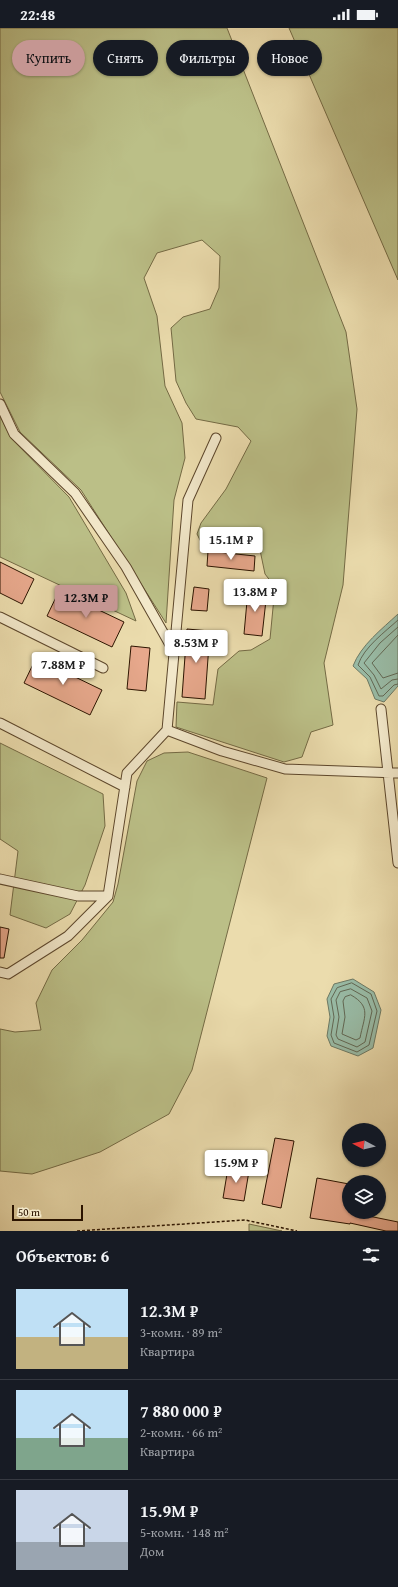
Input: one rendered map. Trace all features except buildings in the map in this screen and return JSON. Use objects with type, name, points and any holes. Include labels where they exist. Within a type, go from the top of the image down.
[{"type":"lane","points":[[0,404],[14,434],[76,492],[126,567],[173,650]]},
{"type":"lane","points":[[0,972],[8,974],[68,936],[108,896],[127,773],[167,730],[173,650],[188,500],[216,438]]},
{"type":"lane","points":[[0,617],[103,668]]},
{"type":"lane","points":[[380,709],[398,863]]},
{"type":"lane","points":[[0,724],[125,787]]},
{"type":"lane","points":[[167,730],[222,752],[285,769],[398,773]]},
{"type":"lane","points":[[0,880],[78,896],[108,896]]},
{"type":"path","points":[[77,1231],[245,1220],[298,1231]]},
{"type":"green space","points":[[0,28],[227,28],[232,40],[166,40],[166,76],[246,76],[346,332],[357,409],[343,585],[324,663],[333,725],[311,732],[302,757],[284,762],[176,727],[177,702],[213,705],[218,669],[239,651],[251,650],[270,639],[275,587],[265,574],[260,550],[202,544],[197,534],[201,523],[226,489],[251,441],[238,427],[196,419],[186,403],[176,381],[171,328],[183,317],[210,309],[219,288],[220,256],[202,240],[157,253],[144,278],[157,316],[165,386],[182,423],[185,458],[174,500],[166,623],[81,490],[20,432],[0,392]]},
{"type":"green space","points":[[289,28],[398,28],[398,280],[310,76],[322,76],[322,40],[294,40]]},
{"type":"green space","points":[[0,416],[11,438],[69,497],[126,593],[136,621],[0,557]]},
{"type":"green space","points":[[0,743],[103,794],[105,826],[85,885],[70,914],[46,928],[10,915],[18,851],[0,839]]},
{"type":"green space","points":[[188,752],[267,778],[192,1070],[169,1114],[100,1152],[32,1174],[0,1171],[0,1029],[15,1032],[41,1030],[36,1003],[52,970],[82,940],[113,902],[118,884],[137,781],[147,761],[164,753]]},
{"type":"green space","points":[[249,1224],[282,1231],[249,1231]]},
{"type":"water","points":[[398,614],[398,686],[384,702],[375,699],[367,679],[353,666],[361,651],[367,644]]},
{"type":"water","points":[[353,979],[374,992],[381,1010],[373,1048],[358,1056],[331,1046],[327,1036],[330,1017],[327,999],[334,984]]}]
